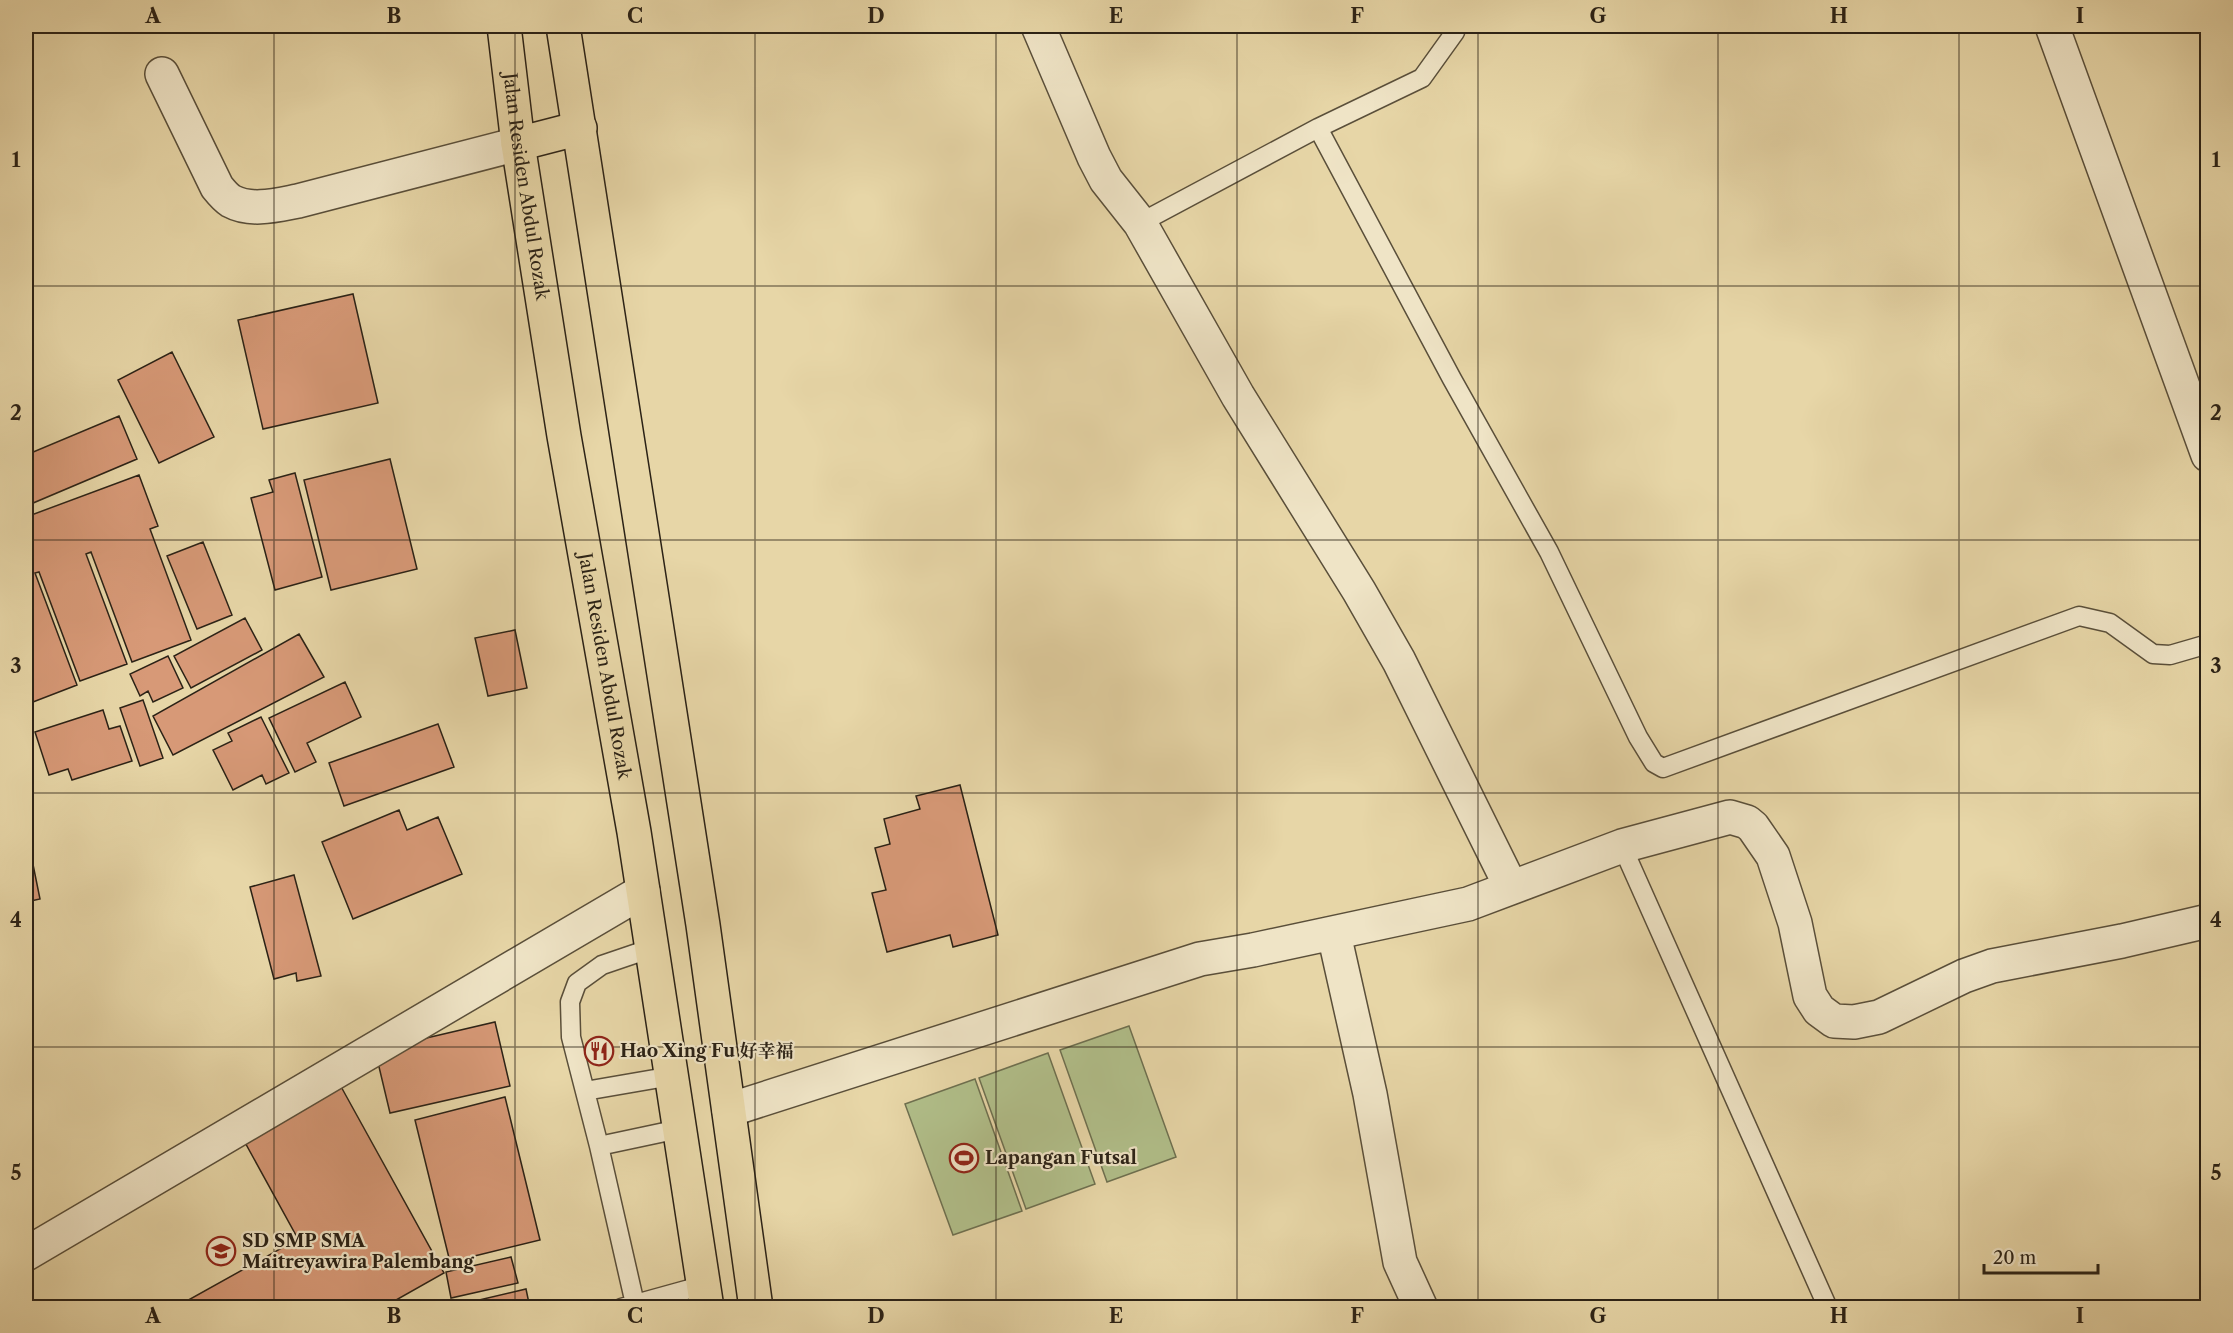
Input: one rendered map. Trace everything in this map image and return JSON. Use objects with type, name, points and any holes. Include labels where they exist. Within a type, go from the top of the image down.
[{"type":"highway","name":"Jalan Residen Abdul Rozak","points":[[504,26],[518,144],[564,436],[643,891],[705,1296]]},
{"type":"highway","points":[[563,26],[703,925],[756,1308]]},
{"type":"highway","points":[[518,144],[580,128]]},
{"type":"street","points":[[1038,26],[1106,180],[1140,223],[1238,396],[1400,661],[1511,887]]},
{"type":"street","points":[[2052,26],[2208,454]]},
{"type":"street","points":[[162,74],[217,187],[230,200],[247,206],[273,206],[297,201],[518,144]]},
{"type":"street","points":[[729,1110],[1200,958],[1334,934],[1468,904],[1622,846],[1730,817],[1747,822],[1753,827],[1773,856],[1788,897],[1810,996],[1826,1017],[1843,1022],[1879,1017],[1964,976],[1992,966],[2122,941],[2208,921]]},
{"type":"street","points":[[26,1254],[643,891]]},
{"type":"street","points":[[1334,934],[1370,1094],[1400,1262],[1421,1308]]},
{"type":"lane","points":[[1140,223],[1318,128],[1422,78],[1455,32],[1455,26]]},
{"type":"lane","points":[[1318,128],[1452,379],[1549,552],[1638,737],[1654,763],[1663,768],[2079,616],[2110,623],[2153,654],[2170,655],[2208,644]]},
{"type":"lane","points":[[1622,846],[1828,1308]]},
{"type":"lane","points":[[652,948],[602,965],[576,983],[570,1002],[572,1037],[599,1146],[628,1306],[705,1296]]},
{"type":"lane","points":[[585,1091],[672,1076]]},
{"type":"lane","points":[[599,1146],[679,1128]]},
{"type":"green space","name":"Lapangan Futsal","points":[[1129,1026],[1176,1157],[1107,1182],[1060,1050]]},
{"type":"green space","name":"Lapangan Futsal","points":[[1048,1053],[1095,1184],[1026,1209],[979,1078]]},
{"type":"green space","name":"Lapangan Futsal","points":[[975,1079],[1022,1211],[953,1235],[905,1104]]},
{"type":"building","points":[[353,294],[378,403],[263,429],[238,320]]},
{"type":"building","points":[[172,352],[214,437],[159,463],[118,380]]},
{"type":"building","points":[[119,416],[137,459],[26,506],[26,455]]},
{"type":"building","points":[[390,459],[417,569],[331,590],[304,480]]},
{"type":"building","points":[[295,473],[322,577],[275,590],[251,498],[273,492],[269,480]]},
{"type":"building","points":[[139,475],[158,526],[150,529],[191,640],[132,662],[91,552],[86,554],[127,664],[80,681],[39,572],[35,573],[77,685],[33,702],[26,682],[26,517]]},
{"type":"building","points":[[203,542],[232,615],[197,629],[167,556]]},
{"type":"building","points":[[245,618],[262,650],[191,688],[174,656]]},
{"type":"building","points":[[515,630],[527,688],[488,696],[475,638]]},
{"type":"building","points":[[299,634],[324,677],[173,755],[153,716]]},
{"type":"building","points":[[168,656],[183,688],[153,702],[148,691],[140,696],[130,674]]},
{"type":"building","points":[[345,682],[361,717],[307,743],[316,762],[295,772],[269,718]]},
{"type":"building","points":[[143,700],[163,758],[140,766],[120,708]]},
{"type":"building","points":[[103,710],[109,729],[120,726],[132,761],[72,780],[68,769],[49,775],[35,732]]},
{"type":"building","points":[[261,717],[289,773],[266,784],[262,775],[233,790],[213,750],[232,741],[228,733]]},
{"type":"building","points":[[438,724],[454,767],[344,806],[329,763]]},
{"type":"building","points":[[960,785],[998,935],[953,947],[950,935],[887,952],[872,893],[886,890],[875,848],[890,844],[884,819],[920,809],[916,796]]},
{"type":"building","points":[[399,810],[407,830],[438,817],[462,874],[353,919],[322,842]]},
{"type":"building","points":[[26,830],[40,899],[26,902]]},
{"type":"building","points":[[294,875],[321,976],[297,981],[296,973],[274,979],[250,887]]},
{"type":"building","points":[[495,1022],[510,1086],[390,1113],[375,1050]]},
{"type":"building","points":[[339,1083],[444,1273],[382,1308],[174,1308],[298,1239],[242,1137]]},
{"type":"building","points":[[505,1097],[540,1240],[450,1262],[415,1120]]},
{"type":"building","points":[[511,1257],[518,1283],[451,1298],[446,1272]]},
{"type":"building","points":[[526,1289],[530,1308],[445,1308]]},
{"type":"place","name":"Hao Xing Fu 好幸福","points":[[599,1051]]},
{"type":"place","name":"Lapangan Futsal","points":[[964,1158]]},
{"type":"place","name":"SD SMP SMA Maitreyawira Palembang","points":[[221,1251]]}]
